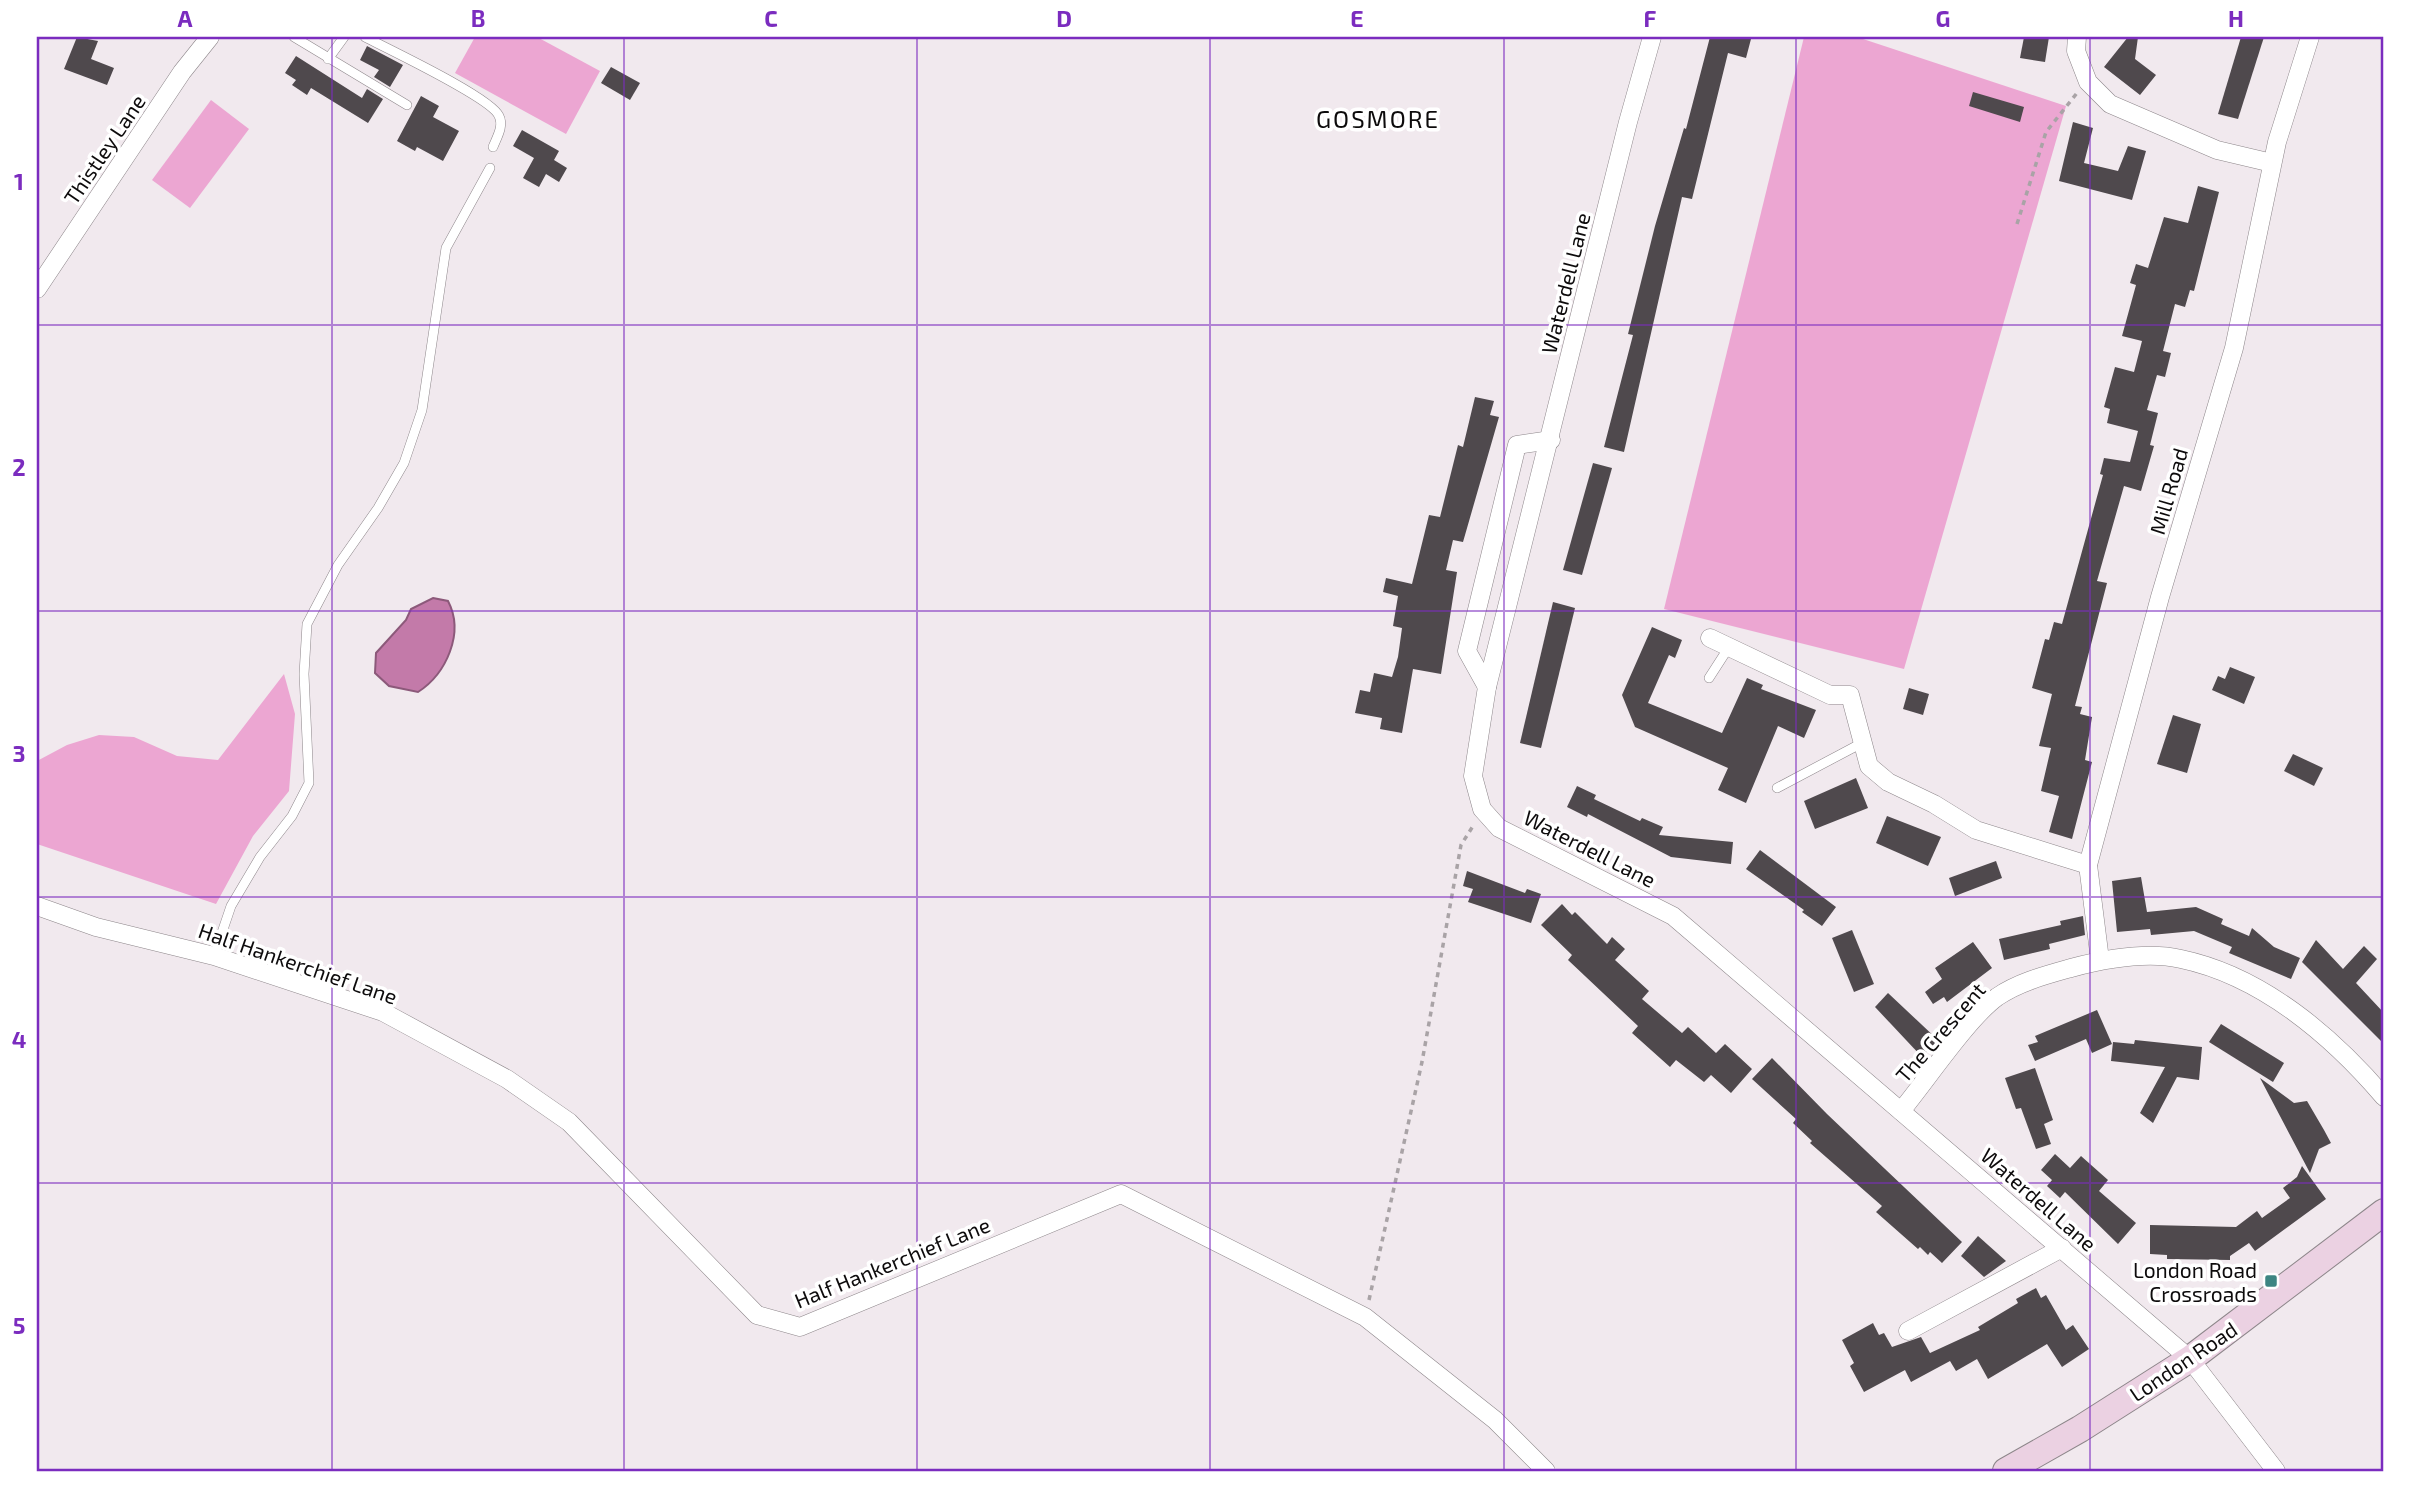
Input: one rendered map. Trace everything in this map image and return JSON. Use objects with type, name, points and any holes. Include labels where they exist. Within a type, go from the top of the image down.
[{"type":"main road","name":"London Road","points":[[2006,1471],[2080,1429],[2190,1359],[2384,1212]]},
{"type":"street","name":"Thistley Lane","points":[[37,289],[182,72],[210,37]]},
{"type":"street","name":"Waterdell Lane","points":[[1652,37],[1628,122],[1551,440],[1487,687],[1473,776],[1482,809],[1499,828],[1673,916],[2190,1359],[2276,1471]]},
{"type":"street","points":[[2077,37],[2076,51],[2088,82],[2110,104],[2217,150],[2273,163]]},
{"type":"street","name":"Mill Road","points":[[2100,960],[2088,865],[2160,597],[2234,348],[2273,163],[2309,37]]},
{"type":"street","points":[[1487,687],[1467,651],[1517,445],[1551,440]]},
{"type":"street","points":[[1710,638],[1830,695],[1850,695],[1869,766],[1888,782],[1934,804],[1976,830],[2088,865]]},
{"type":"street","name":"Half Hankerchief Lane","points":[[37,906],[96,927],[214,957],[383,1012],[507,1079],[569,1122],[757,1315],[800,1326],[1121,1194],[1366,1317],[1495,1420],[1546,1471]]},
{"type":"street","name":"The Crescent","points":[[1901,1111],[1996,998],[2019,985],[2100,960],[2136,957],[2180,958],[2229,974],[2309,1023],[2352,1060],[2384,1097]]},
{"type":"street","points":[[1908,1331],[2062,1248]]},
{"type":"lane","points":[[294,37],[407,105]]},
{"type":"lane","points":[[328,59],[344,37]]},
{"type":"lane","points":[[365,37],[462,89],[499,113],[502,124],[494,147]]},
{"type":"lane","points":[[214,957],[231,906],[260,857],[292,816],[309,783],[304,674],[307,624],[338,565],[378,508],[404,463],[422,411],[446,248],[490,168]]},
{"type":"lane","points":[[1710,678],[1729,646]]},
{"type":"lane","points":[[1777,788],[1862,743]]},
{"type":"path","points":[[2017,224],[2046,132],[2088,82]]},
{"type":"path","points":[[1366,1317],[1422,1062],[1461,845],[1482,809]]},
{"type":"shaded area","points":[[475,37],[537,37],[600,71],[566,134],[455,73]]},
{"type":"shaded area","points":[[1804,37],[1857,37],[2066,106],[1904,669],[1664,609]]},
{"type":"shaded area","points":[[211,100],[249,129],[190,208],[152,180]]},
{"type":"shaded area","points":[[433,598],[448,601],[453,613],[453,639],[444,664],[437,675],[418,692],[389,686],[375,673],[376,653],[406,620],[411,609]]},
{"type":"shaded area","points":[[284,674],[295,714],[289,791],[253,836],[216,904],[37,844],[37,761],[67,745],[99,735],[134,737],[177,756],[218,760]]},
{"type":"building","points":[[77,37],[98,41],[91,59],[114,68],[107,85],[64,69]]},
{"type":"building","points":[[1710,37],[1751,39],[1746,58],[1728,53],[1692,199],[1682,197],[1624,452],[1604,447],[1633,335],[1628,334],[1655,226],[1684,128],[1686,129]]},
{"type":"building","points":[[2024,37],[2049,37],[2045,62],[2020,58]]},
{"type":"building","points":[[2128,37],[2138,37],[2135,59],[2156,75],[2140,95],[2104,67]]},
{"type":"building","points":[[2241,37],[2264,37],[2238,119],[2218,114]]},
{"type":"building","points":[[367,46],[403,65],[390,87],[374,77],[379,70],[360,60]]},
{"type":"building","points":[[296,56],[362,98],[367,89],[383,99],[368,123],[311,88],[307,95],[292,85],[296,80],[285,73]]},
{"type":"building","points":[[611,67],[640,83],[630,100],[601,83]]},
{"type":"building","points":[[1973,92],[2024,107],[2020,122],[1969,106]]},
{"type":"building","points":[[421,96],[439,106],[433,117],[459,131],[443,161],[417,147],[415,151],[397,141]]},
{"type":"building","points":[[2073,122],[2093,128],[2084,163],[2118,171],[2128,146],[2146,151],[2132,200],[2059,181]]},
{"type":"building","points":[[522,130],[559,151],[554,160],[567,168],[559,182],[546,174],[539,187],[523,178],[534,158],[513,146]]},
{"type":"building","points":[[2198,186],[2219,192],[2194,291],[2190,290],[2185,307],[2175,304],[2163,351],[2171,353],[2165,377],[2157,375],[2147,410],[2158,413],[2150,445],[2154,446],[2141,491],[2124,486],[2097,581],[2107,583],[2075,706],[2082,707],[2080,714],[2092,717],[2085,760],[2092,762],[2072,839],[2049,832],[2059,796],[2041,791],[2051,748],[2039,746],[2052,694],[2032,688],[2045,639],[2049,640],[2054,622],[2062,624],[2103,475],[2100,474],[2104,458],[2130,462],[2138,431],[2107,423],[2110,409],[2104,407],[2115,367],[2134,372],[2142,341],[2122,336],[2136,285],[2130,283],[2136,264],[2148,268],[2164,217],[2188,223]]},
{"type":"building","points":[[1475,397],[1494,401],[1490,415],[1499,417],[1463,542],[1453,540],[1446,570],[1457,572],[1441,674],[1413,669],[1402,733],[1380,729],[1382,718],[1355,713],[1360,690],[1370,692],[1374,673],[1392,677],[1398,657],[1402,628],[1393,626],[1398,596],[1383,592],[1386,578],[1412,584],[1429,515],[1440,517],[1458,445],[1463,447]]},
{"type":"building","points":[[1593,463],[1612,468],[1582,575],[1563,570]]},
{"type":"building","points":[[1553,602],[1575,608],[1541,748],[1520,743]]},
{"type":"building","points":[[1652,627],[1682,640],[1675,658],[1669,655],[1648,703],[1722,733],[1747,678],[1763,685],[1761,689],[1816,710],[1804,738],[1778,726],[1746,803],[1718,790],[1728,768],[1635,727],[1622,695]]},
{"type":"building","points":[[2230,667],[2255,677],[2244,704],[2212,690],[2218,676],[2225,679]]},
{"type":"building","points":[[1909,688],[1929,694],[1923,715],[1903,709]]},
{"type":"building","points":[[2173,715],[2201,724],[2187,773],[2157,764]]},
{"type":"building","points":[[2293,754],[2323,768],[2314,786],[2284,771]]},
{"type":"building","points":[[1856,778],[1868,808],[1815,829],[1804,801]]},
{"type":"building","points":[[1577,786],[1596,795],[1594,799],[1640,821],[1642,818],[1663,827],[1659,835],[1733,842],[1731,864],[1671,857],[1588,814],[1587,817],[1567,807]]},
{"type":"building","points":[[1887,816],[1941,837],[1928,866],[1876,843]]},
{"type":"building","points":[[1760,850],[1836,907],[1822,926],[1746,869]]},
{"type":"building","points":[[1996,861],[2002,878],[1955,896],[1949,878]]},
{"type":"building","points":[[1467,871],[1525,893],[1527,889],[1541,894],[1531,923],[1468,902],[1473,889],[1463,886]]},
{"type":"building","points":[[2141,877],[2147,912],[2196,907],[2223,919],[2221,924],[2249,936],[2252,928],[2274,947],[2300,958],[2291,979],[2229,953],[2232,947],[2194,931],[2151,935],[2150,929],[2117,932],[2112,881]]},
{"type":"building","points":[[1562,904],[1572,915],[1575,912],[1607,944],[1612,937],[1625,949],[1615,960],[1649,991],[1642,999],[1682,1033],[1688,1027],[1716,1053],[1725,1044],[1752,1069],[1731,1093],[1711,1075],[1704,1082],[1676,1060],[1670,1067],[1632,1033],[1638,1026],[1568,960],[1572,955],[1541,925]]},
{"type":"building","points":[[2083,916],[2085,935],[2049,944],[2050,949],[2004,960],[1999,939],[2061,925],[2060,921]]},
{"type":"building","points":[[1852,930],[1874,984],[1854,992],[1832,938]]},
{"type":"building","points":[[2316,940],[2343,969],[2364,946],[2377,959],[2356,983],[2384,1013],[2384,1044],[2302,962]]},
{"type":"building","points":[[1973,942],[1992,968],[1947,1002],[1944,997],[1933,1004],[1925,992],[1942,979],[1935,968]]},
{"type":"building","points":[[1888,993],[1938,1040],[1922,1057],[1875,1007]]},
{"type":"building","points":[[2097,1010],[2112,1044],[2092,1053],[2086,1039],[2035,1061],[2028,1045],[2038,1042],[2035,1036]]},
{"type":"building","points":[[2221,1024],[2284,1063],[2273,1082],[2209,1042]]},
{"type":"building","points":[[2135,1040],[2202,1047],[2199,1080],[2177,1077],[2153,1123],[2140,1113],[2165,1067],[2111,1061],[2113,1042],[2134,1044]]},
{"type":"building","points":[[1772,1058],[1962,1242],[1942,1263],[1930,1252],[1928,1255],[1920,1247],[1918,1249],[1876,1212],[1882,1206],[1810,1143],[1812,1141],[1793,1123],[1796,1119],[1752,1079]]},
{"type":"building","points":[[2035,1068],[2053,1120],[2044,1124],[2051,1144],[2036,1149],[2021,1108],[2016,1109],[2005,1078]]},
{"type":"building","points":[[2260,1078],[2294,1103],[2307,1101],[2331,1143],[2319,1149],[2310,1173]]},
{"type":"building","points":[[2055,1154],[2070,1168],[2081,1156],[2108,1180],[2099,1191],[2136,1223],[2118,1244],[2065,1192],[2060,1198],[2047,1186],[2052,1180],[2041,1170]]},
{"type":"building","points":[[2302,1166],[2326,1199],[2255,1251],[2249,1243],[2230,1256],[2230,1260],[2167,1259],[2167,1255],[2150,1254],[2150,1225],[2236,1227],[2257,1211],[2262,1218],[2290,1198],[2283,1188],[2297,1177]]},
{"type":"building","points":[[1978,1236],[2006,1261],[1984,1277],[1961,1256]]},
{"type":"building","points":[[2036,1288],[2041,1298],[2046,1295],[2066,1330],[2073,1325],[2089,1349],[2062,1367],[2047,1344],[1988,1379],[1977,1359],[1956,1371],[1950,1361],[1911,1382],[1905,1370],[1864,1392],[1850,1366],[1854,1363],[1842,1340],[1873,1323],[1879,1335],[1884,1333],[1892,1347],[1921,1337],[1930,1353],[1980,1330],[1978,1327],[2018,1303],[2016,1299]]},
{"type":"place","name":"London Road Crossroads","points":[[2271,1281]]},
{"type":"district","name":"GOSMORE","points":[[1378,118]]}]
